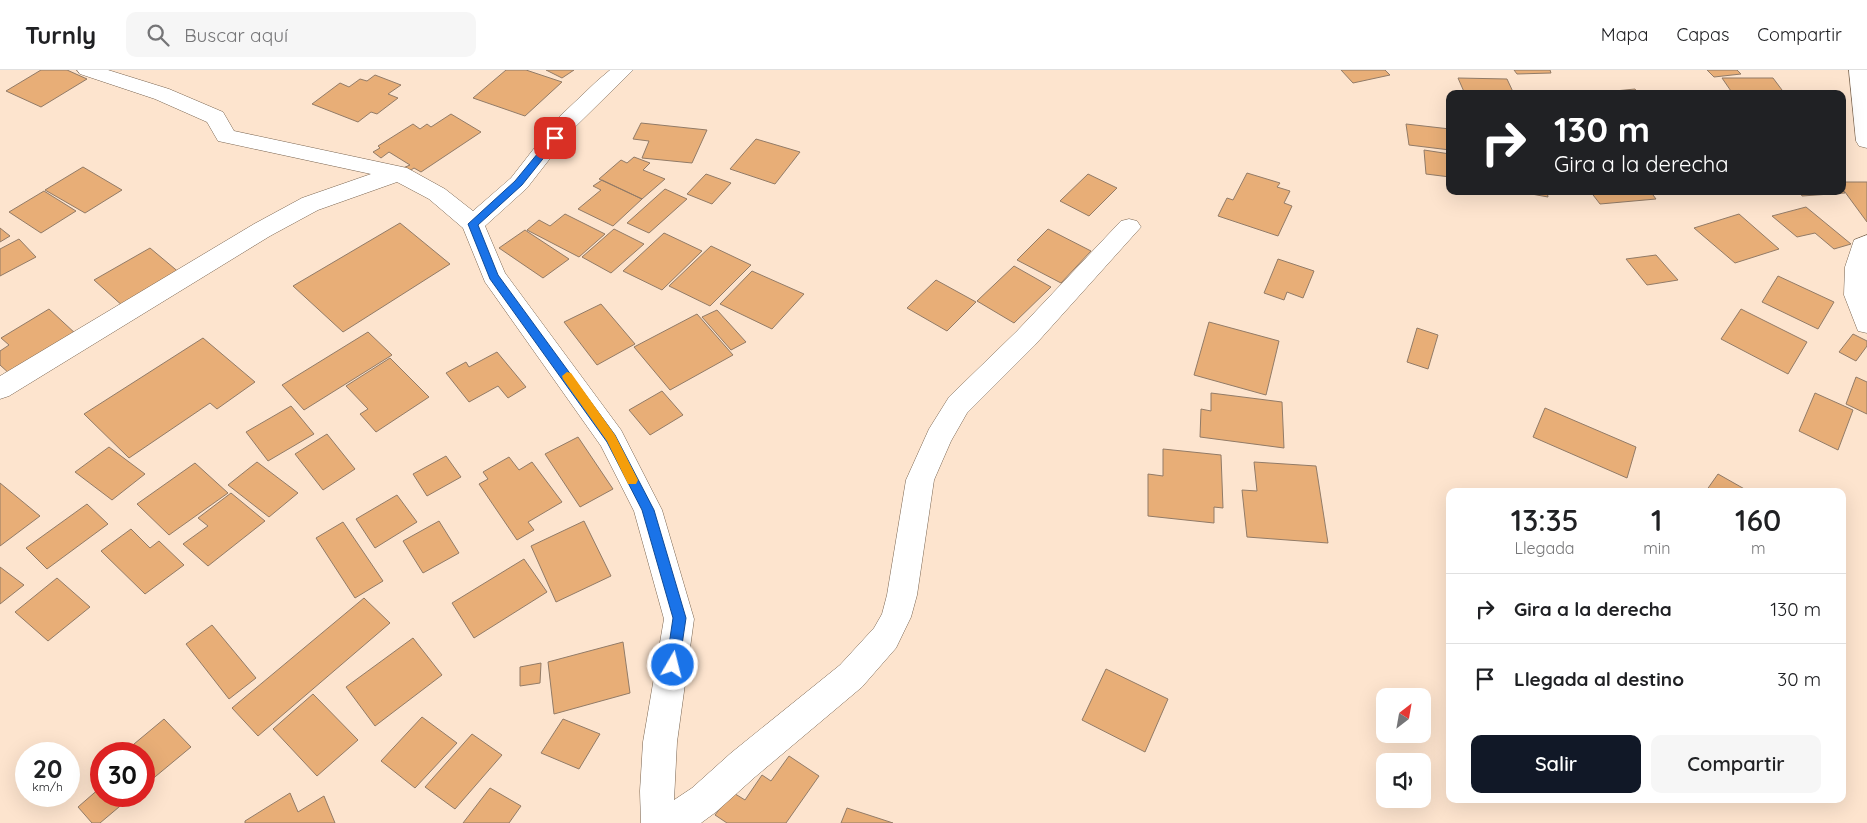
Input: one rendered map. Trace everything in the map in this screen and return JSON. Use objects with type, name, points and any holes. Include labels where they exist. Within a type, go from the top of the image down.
[{"type":"street","points":[[87,70],[162,94],[215,117],[226,136],[399,173],[437,194],[473,224],[494,276],[611,438],[648,510],[679,618],[660,742],[657,791],[658,823]]},
{"type":"street","points":[[473,224],[519,183],[566,124],[623,70]]},
{"type":"street","points":[[1859,70],[1867,141]]},
{"type":"street","points":[[0,389],[262,230],[302,208],[399,173]]},
{"type":"street","points":[[672,823],[704,800],[744,764],[851,676],[885,638],[896,618],[902,595],[920,480],[939,437],[958,406],[1026,338],[1129,227]]},
{"type":"street","points":[[1867,243],[1862,246],[1857,267],[1856,295],[1867,324]]},
{"type":"building","points":[[41,70],[67,70],[87,79],[41,107],[6,91]]},
{"type":"building","points":[[506,70],[526,70],[562,82],[525,116],[473,98]]},
{"type":"building","points":[[546,70],[574,70],[562,78]]},
{"type":"building","points":[[1341,70],[1385,70],[1390,75],[1353,83]]},
{"type":"building","points":[[1514,70],[1550,70],[1551,73],[1517,74]]},
{"type":"building","points":[[1707,70],[1737,70],[1741,74],[1714,77]]},
{"type":"building","points":[[375,75],[401,85],[388,94],[398,98],[377,114],[371,112],[358,122],[312,104],[340,83],[349,87],[360,79],[367,81]]},
{"type":"building","points":[[1458,78],[1507,79],[1512,90],[1463,90]]},
{"type":"building","points":[[1722,78],[1773,78],[1782,90],[1730,90]]},
{"type":"building","points":[[451,114],[481,132],[421,172],[414,168],[408,172],[403,168],[410,165],[389,152],[381,158],[373,152],[380,148],[378,146],[413,124],[420,129],[427,124],[431,127]]},
{"type":"building","points":[[641,123],[707,130],[692,163],[642,158],[649,141],[633,139]]},
{"type":"building","points":[[1406,124],[1446,129],[1446,150],[1409,145]]},
{"type":"building","points":[[756,139],[800,152],[775,184],[730,169]]},
{"type":"building","points":[[1424,150],[1446,153],[1446,176],[1426,174]]},
{"type":"building","points":[[634,157],[650,163],[643,170],[665,179],[642,199],[599,179],[621,160],[627,163]]},
{"type":"building","points":[[83,167],[122,190],[85,213],[45,190]]},
{"type":"building","points":[[1247,173],[1280,183],[1277,187],[1290,191],[1284,203],[1292,206],[1278,236],[1218,216],[1227,198],[1233,200]]},
{"type":"building","points":[[706,174],[731,183],[712,204],[687,194]]},
{"type":"building","points":[[1088,174],[1117,188],[1089,216],[1060,201]]},
{"type":"building","points":[[602,180],[642,199],[613,226],[578,209],[601,190],[593,186]]},
{"type":"building","points":[[1846,182],[1867,182],[1867,222],[1846,193]]},
{"type":"building","points":[[665,189],[687,199],[649,233],[627,223]]},
{"type":"building","points":[[44,191],[76,211],[41,233],[9,212]]},
{"type":"building","points":[[1593,195],[1653,195],[1656,199],[1600,204]]},
{"type":"building","points":[[1806,207],[1851,244],[1834,249],[1815,233],[1797,237],[1772,216]]},
{"type":"building","points":[[565,214],[605,234],[579,257],[527,230],[539,220],[550,226]]},
{"type":"building","points":[[1739,214],[1779,249],[1735,263],[1694,228]]},
{"type":"building","points":[[400,223],[450,264],[343,332],[293,286]]},
{"type":"building","points":[[0,228],[10,236],[0,242]]},
{"type":"building","points":[[614,229],[644,244],[611,273],[582,257]]},
{"type":"building","points":[[1048,229],[1091,251],[1061,283],[1017,260]]},
{"type":"building","points":[[525,230],[569,259],[543,278],[499,248]]},
{"type":"building","points":[[664,233],[702,251],[662,290],[623,271]]},
{"type":"building","points":[[19,239],[36,257],[0,276],[0,249]]},
{"type":"building","points":[[711,246],[751,265],[710,306],[669,286]]},
{"type":"building","points":[[150,248],[181,274],[125,308],[94,280]]},
{"type":"building","points":[[1656,255],[1678,280],[1647,285],[1626,259]]},
{"type":"building","points":[[1278,259],[1314,271],[1303,298],[1287,292],[1284,300],[1264,293]]},
{"type":"building","points":[[1014,266],[1051,287],[1014,323],[977,301]]},
{"type":"building","points":[[752,271],[804,294],[772,329],[720,304]]},
{"type":"building","points":[[1778,276],[1834,302],[1818,329],[1762,302]]},
{"type":"building","points":[[936,280],[976,302],[947,331],[907,308]]},
{"type":"building","points":[[601,304],[635,344],[597,365],[564,322]]},
{"type":"building","points":[[49,309],[77,335],[11,375],[0,365],[0,351],[9,345],[1,338]]},
{"type":"building","points":[[1741,309],[1807,342],[1788,374],[1721,339]]},
{"type":"building","points":[[717,310],[746,342],[731,350],[702,317]]},
{"type":"building","points":[[697,314],[733,355],[670,390],[634,347]]},
{"type":"building","points":[[1209,322],[1279,341],[1266,395],[1194,375]]},
{"type":"building","points":[[1417,328],[1438,335],[1428,369],[1407,362]]},
{"type":"building","points":[[368,332],[392,355],[304,410],[282,385]]},
{"type":"building","points":[[1853,334],[1867,341],[1867,346],[1856,361],[1839,352]]},
{"type":"building","points":[[203,338],[255,382],[217,409],[210,403],[129,458],[84,414]]},
{"type":"building","points":[[497,352],[526,387],[508,398],[498,386],[469,402],[446,373],[466,362],[469,367]]},
{"type":"building","points":[[390,358],[429,397],[376,432],[360,414],[368,409],[346,386]]},
{"type":"building","points":[[1856,377],[1867,382],[1867,414],[1846,404]]},
{"type":"building","points":[[662,391],[683,415],[650,435],[629,410]]},
{"type":"building","points":[[1211,393],[1282,402],[1284,448],[1200,437],[1201,409],[1211,411]]},
{"type":"building","points":[[1815,393],[1853,410],[1838,450],[1799,431]]},
{"type":"building","points":[[291,406],[314,434],[268,461],[246,432]]},
{"type":"building","points":[[1545,408],[1636,447],[1627,478],[1533,437]]},
{"type":"building","points":[[327,434],[355,469],[323,490],[295,454]]},
{"type":"building","points":[[578,437],[613,489],[580,507],[545,454]]},
{"type":"building","points":[[109,447],[145,474],[112,500],[75,472]]},
{"type":"building","points":[[1163,449],[1221,455],[1223,508],[1214,507],[1214,523],[1148,516],[1148,474],[1163,476]]},
{"type":"building","points":[[446,456],[461,477],[427,496],[413,474]]},
{"type":"building","points":[[509,457],[519,470],[532,462],[562,502],[528,522],[534,530],[517,540],[479,484],[488,479],[483,472]]},
{"type":"building","points":[[257,462],[298,493],[269,517],[228,485]]},
{"type":"building","points":[[1254,462],[1316,466],[1328,543],[1247,537],[1242,490],[1257,491]]},
{"type":"building","points":[[195,463],[228,493],[169,535],[137,504]]},
{"type":"building","points":[[1718,474],[1743,488],[1708,488]]},
{"type":"building","points":[[0,483],[40,516],[0,546]]},
{"type":"building","points":[[231,493],[265,521],[208,566],[183,544],[208,526],[198,518]]},
{"type":"building","points":[[397,495],[417,522],[375,548],[356,519]]},
{"type":"building","points":[[87,504],[108,524],[47,569],[26,548]]},
{"type":"building","points":[[439,521],[459,553],[423,573],[403,541]]},
{"type":"building","points":[[584,521],[611,576],[556,602],[531,546]]},
{"type":"building","points":[[343,522],[383,581],[355,598],[316,538]]},
{"type":"building","points":[[131,529],[150,548],[159,541],[184,565],[145,594],[101,551]]},
{"type":"building","points":[[524,559],[547,592],[474,638],[452,603]]},
{"type":"building","points":[[0,567],[24,585],[0,604]]},
{"type":"building","points":[[57,578],[90,607],[48,641],[15,612]]},
{"type":"building","points":[[364,598],[390,623],[258,736],[232,708]]},
{"type":"building","points":[[212,625],[256,678],[229,699],[186,644]]},
{"type":"building","points":[[413,638],[442,675],[375,726],[346,687]]},
{"type":"building","points":[[623,642],[630,693],[554,714],[548,662]]},
{"type":"building","points":[[541,663],[540,683],[520,686],[520,667]]},
{"type":"building","points":[[1106,669],[1168,699],[1145,752],[1082,720]]},
{"type":"building","points":[[313,694],[358,740],[317,776],[273,729]]},
{"type":"building","points":[[422,717],[457,743],[415,788],[381,761]]},
{"type":"building","points":[[164,719],[191,747],[155,777],[155,742],[136,742]]},
{"type":"building","points":[[563,719],[600,734],[579,769],[541,753]]},
{"type":"building","points":[[472,734],[502,755],[455,809],[425,787]]},
{"type":"building","points":[[789,756],[819,776],[786,823],[727,823],[715,815],[732,792],[745,800],[762,775],[771,781]]},
{"type":"building","points":[[490,788],[521,806],[509,823],[463,823]]},
{"type":"building","points":[[290,793],[298,812],[324,796],[335,823],[245,823],[245,821]]},
{"type":"building","points":[[90,797],[90,807],[119,807],[100,823],[92,823],[78,807]]},
{"type":"building","points":[[847,808],[893,823],[841,823]]},
{"type":"slow traffic","points":[[567,376],[611,438],[632,480]]},
{"type":"route","points":[[555,138],[519,183],[473,224],[494,276],[611,438],[648,510],[679,618],[673,665]]}]
